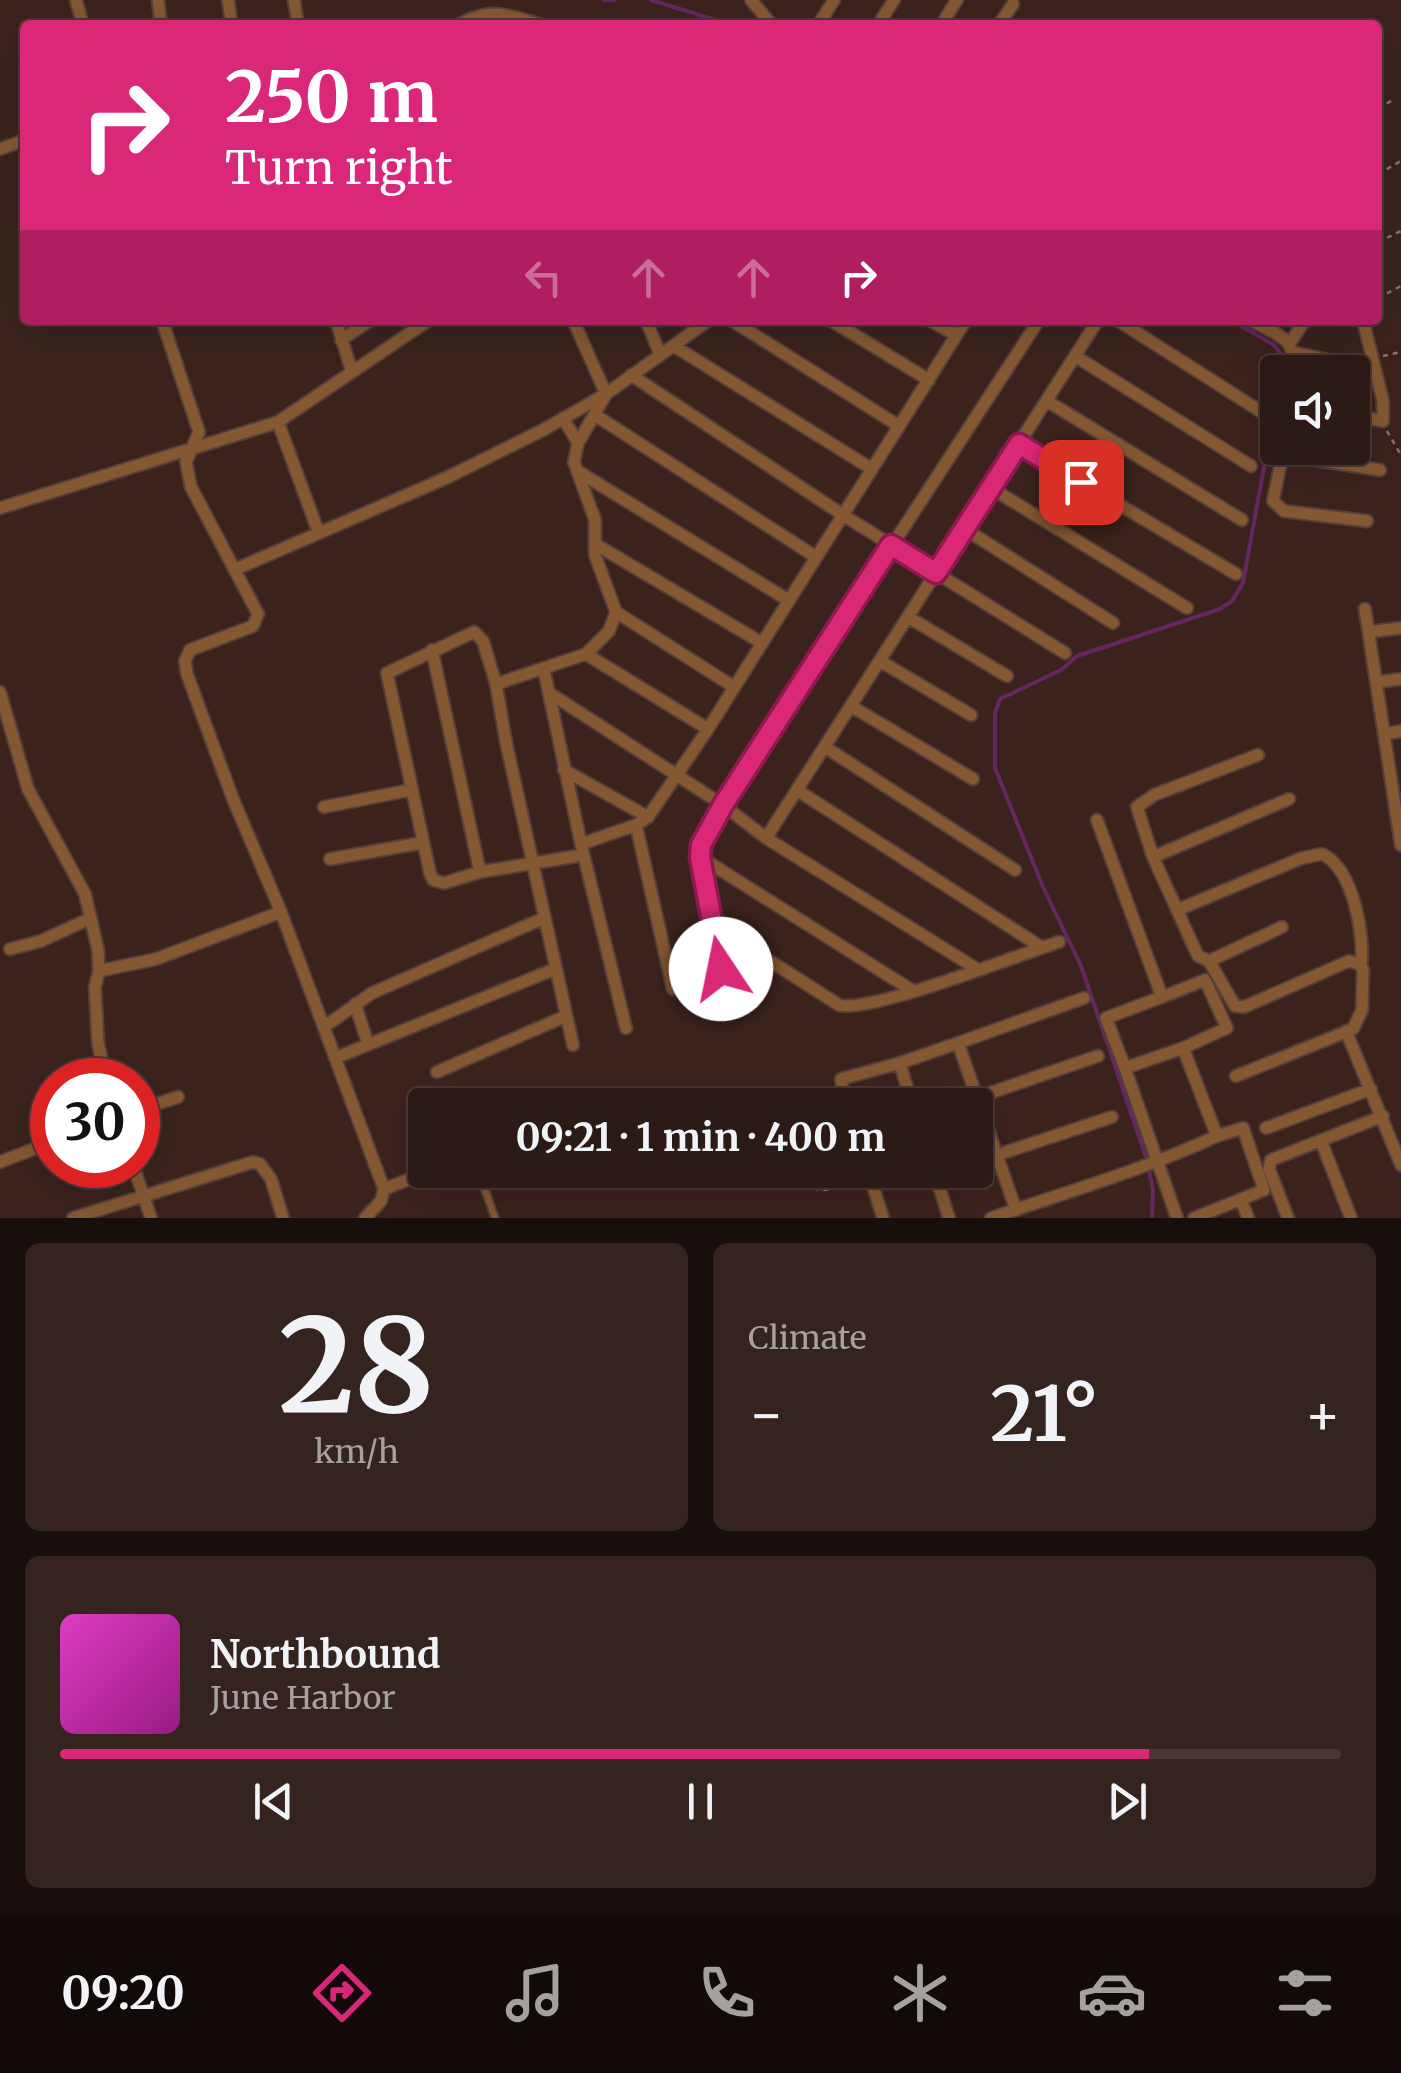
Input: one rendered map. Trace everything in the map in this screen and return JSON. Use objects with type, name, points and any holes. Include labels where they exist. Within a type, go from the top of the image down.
[{"type":"street","points":[[751,0],[768,20]]},
{"type":"street","points":[[1002,20],[1013,4]]},
{"type":"street","points":[[466,20],[496,12],[524,20]]},
{"type":"street","points":[[164,325],[199,432],[186,462],[191,487],[255,604],[253,626],[190,650],[185,661],[214,750],[280,912],[384,1189],[381,1201],[365,1218]]},
{"type":"street","points":[[337,325],[352,372]]},
{"type":"street","points":[[341,340],[364,325]]},
{"type":"street","points":[[0,508],[278,422],[422,325]]},
{"type":"street","points":[[575,325],[606,394]]},
{"type":"street","points":[[648,325],[660,354]]},
{"type":"street","points":[[236,569],[446,478],[563,418],[606,394],[702,325]]},
{"type":"street","points":[[740,325],[899,426]]},
{"type":"street","points":[[838,325],[929,380]]},
{"type":"street","points":[[938,325],[956,335]]},
{"type":"street","points":[[573,1045],[555,970],[532,865],[500,715],[496,684],[478,633],[387,673],[410,790],[434,880],[444,883],[480,872],[532,865],[582,849],[636,825],[648,817],[677,777],[963,325]]},
{"type":"street","points":[[721,969],[701,845],[723,805],[1036,325]]},
{"type":"street","points":[[766,838],[1095,325]]},
{"type":"street","points":[[1125,325],[1260,411]]},
{"type":"street","points":[[1258,325],[1293,348],[1374,364]]},
{"type":"street","points":[[1293,355],[1303,325]]},
{"type":"street","points":[[1364,325],[1382,401],[1383,422],[1370,419]]},
{"type":"street","points":[[674,346],[872,468]]},
{"type":"street","points":[[1076,356],[1251,466]]},
{"type":"street","points":[[631,375],[843,515],[1064,653]]},
{"type":"street","points":[[606,394],[578,443],[574,462],[594,520],[597,564],[616,612],[734,687]]},
{"type":"street","points":[[1047,401],[1242,520]]},
{"type":"street","points":[[595,415],[816,557]]},
{"type":"street","points":[[563,418],[578,443]]},
{"type":"street","points":[[278,422],[318,531]]},
{"type":"street","points":[[1019,444],[1236,574]]},
{"type":"street","points":[[1280,465],[1273,501],[1276,506],[1284,511],[1367,522]]},
{"type":"street","points":[[1354,465],[1380,470]]},
{"type":"street","points":[[577,472],[788,600]]},
{"type":"street","points":[[991,488],[1187,608]]},
{"type":"street","points":[[965,529],[1114,624]]},
{"type":"street","points":[[595,544],[762,643]]},
{"type":"street","points":[[1366,609],[1401,844]]},
{"type":"street","points":[[496,684],[586,654],[610,632],[616,612]]},
{"type":"street","points":[[908,618],[1007,676]]},
{"type":"street","points":[[1369,632],[1401,628]]},
{"type":"street","points":[[432,650],[480,872]]},
{"type":"street","points":[[586,654],[708,729]]},
{"type":"street","points":[[880,661],[971,716]]},
{"type":"street","points":[[544,670],[626,1028]]},
{"type":"street","points":[[1378,682],[1401,679]]},
{"type":"street","points":[[0,692],[28,789],[85,894],[98,950],[95,988],[101,1058]]},
{"type":"street","points":[[552,694],[723,805],[766,838],[976,968]]},
{"type":"street","points":[[851,706],[973,779]]},
{"type":"street","points":[[1385,734],[1401,732]]},
{"type":"street","points":[[825,747],[1015,870]]},
{"type":"street","points":[[1258,755],[1143,800],[1137,807],[1153,857],[1194,950],[1209,961],[1235,1006],[1244,1006],[1349,961],[1361,965]]},
{"type":"street","points":[[564,770],[648,817]]},
{"type":"street","points":[[324,807],[410,790]]},
{"type":"street","points":[[798,790],[1041,947]]},
{"type":"street","points":[[1153,857],[1289,799]]},
{"type":"street","points":[[1097,820],[1162,997]]},
{"type":"street","points":[[636,825],[673,989]]},
{"type":"street","points":[[330,859],[422,842]]},
{"type":"street","points":[[1177,910],[1302,858],[1322,854],[1337,865],[1351,895],[1364,942],[1361,1018],[1357,1025],[1236,1076]]},
{"type":"street","points":[[700,857],[914,991]]},
{"type":"street","points":[[99,971],[156,959],[280,912]]},
{"type":"street","points":[[10,949],[41,941],[91,918]]},
{"type":"street","points":[[324,1026],[372,992],[544,918]]},
{"type":"street","points":[[712,924],[850,1008],[914,991],[1059,942]]},
{"type":"street","points":[[1209,961],[1282,926]]},
{"type":"street","points":[[335,1058],[555,970]]},
{"type":"street","points":[[1125,1068],[1227,1028],[1205,980],[1106,1018],[1125,1068],[1152,1165],[1177,1218]]},
{"type":"street","points":[[843,1088],[841,1079],[900,1063],[1084,998]]},
{"type":"street","points":[[355,1004],[368,1044]]},
{"type":"street","points":[[437,1072],[566,1016]]},
{"type":"street","points":[[1346,1031],[1401,1165]]},
{"type":"street","points":[[958,1043],[975,1088]]},
{"type":"street","points":[[1183,1048],[1217,1136]]},
{"type":"street","points":[[993,1092],[1098,1056]]},
{"type":"street","points":[[900,1063],[907,1088]]},
{"type":"street","points":[[1266,1128],[1372,1089]]},
{"type":"street","points":[[160,1103],[178,1097]]},
{"type":"street","points":[[1288,1218],[1269,1164],[1384,1116]]},
{"type":"street","points":[[997,1156],[1112,1117]]},
{"type":"street","points":[[991,1218],[1152,1165],[1243,1128],[1264,1190],[1194,1218]]},
{"type":"street","points":[[1321,1141],[1351,1218]]},
{"type":"street","points":[[993,1144],[1016,1210]]},
{"type":"street","points":[[0,1162],[30,1150]]},
{"type":"street","points":[[72,1218],[254,1162],[272,1179],[284,1218]]},
{"type":"street","points":[[384,1189],[408,1180]]},
{"type":"street","points":[[141,1188],[151,1218]]},
{"type":"street","points":[[873,1188],[883,1218]]},
{"type":"street","points":[[940,1188],[949,1218]]},
{"type":"street","points":[[1240,1199],[1248,1218]]},
{"type":"lane","points":[[484,1188],[495,1218]]},
{"type":"path","points":[[1382,106],[1393,100]]},
{"type":"path","points":[[1374,364],[1401,352]]},
{"type":"path","points":[[1383,422],[1401,455]]},
{"type":"waterway","points":[[604,0],[614,0]]},
{"type":"waterway","points":[[651,0],[716,20]]},
{"type":"waterway","points":[[1240,325],[1274,345],[1281,355]]},
{"type":"waterway","points":[[1152,1218],[1153,1189],[1146,1157],[1081,966],[1043,887],[995,768],[995,713],[1000,699],[1061,670],[1077,656],[1220,609],[1232,601],[1243,583],[1264,465]]},
{"type":"route","points":[[721,969],[707,903],[701,845],[891,545],[936,573],[1019,444],[1081,482]]}]
